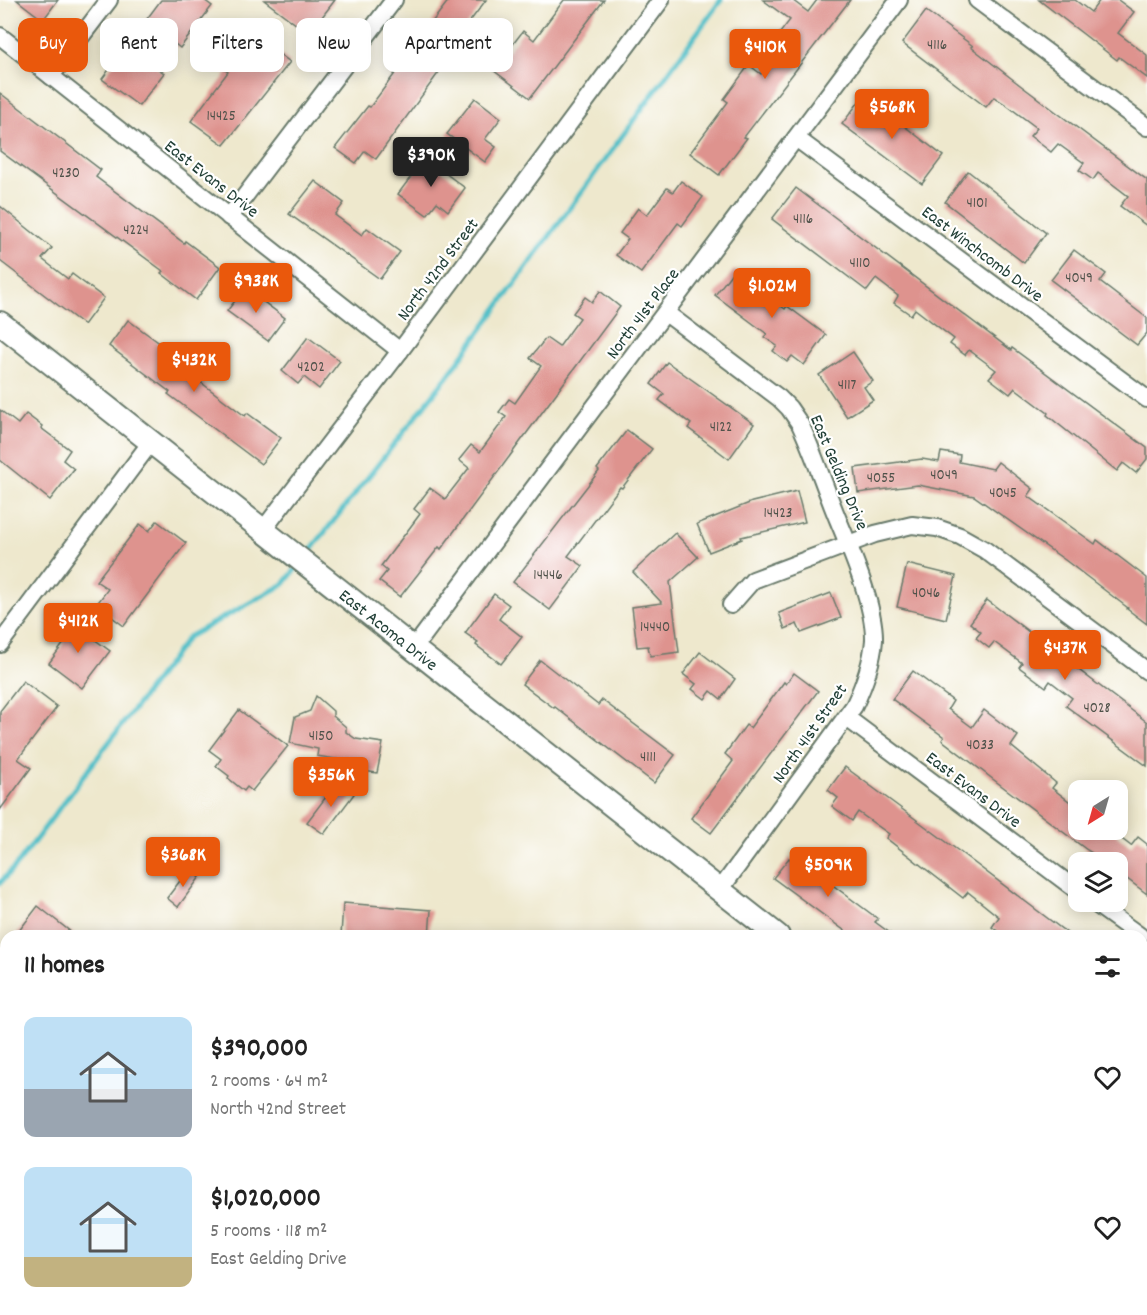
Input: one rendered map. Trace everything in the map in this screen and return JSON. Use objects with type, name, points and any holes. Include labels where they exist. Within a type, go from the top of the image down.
[{"type":"street","points":[[51,76],[109,0]]},
{"type":"street","points":[[229,217],[394,0]]},
{"type":"street","name":"North 42nd Street","points":[[271,536],[400,351],[661,0]]},
{"type":"street","name":"North 41st Place","points":[[414,648],[900,0]]},
{"type":"street","points":[[977,0],[1147,127]]},
{"type":"street","name":"East Evans Drive","points":[[0,36],[400,351]]},
{"type":"street","name":"East Winchcomb Drive","points":[[796,138],[1147,399]]},
{"type":"street","name":"East Gelding Drive","points":[[666,313],[766,387],[789,408],[800,423],[849,544],[875,534],[912,525],[937,528],[960,536],[985,550],[1147,671]]},
{"type":"street","name":"East Acoma Drive","points":[[0,323],[770,930]]},
{"type":"street","points":[[0,644],[151,442]]},
{"type":"street","points":[[731,605],[753,580],[849,544]]},
{"type":"street","name":"North 41st Street","points":[[720,890],[847,718],[865,684],[874,639],[865,594],[849,544]]},
{"type":"street","name":"East Evans Drive","points":[[847,718],[1068,884]]},
{"type":"street","points":[[1107,912],[1131,930]]},
{"type":"building","points":[[17,0],[58,0],[44,18],[40,18]]},
{"type":"building","points":[[161,0],[204,0],[212,6],[203,18],[190,18],[190,35],[180,48],[178,46],[178,18],[148,18]]},
{"type":"building","points":[[264,0],[335,0],[321,18],[296,18],[296,24]]},
{"type":"building","points":[[449,0],[486,0],[472,18],[435,18]]},
{"type":"building","points":[[564,0],[604,0],[530,98],[496,72],[513,72],[513,44],[523,31],[534,40]]},
{"type":"building","points":[[763,0],[792,0],[808,12],[817,0],[850,0],[744,137],[747,138],[719,175],[690,153],[728,102],[724,99],[749,65],[761,74],[781,48],[773,42],[790,20]]},
{"type":"building","points":[[1039,0],[1075,0],[1091,12],[1100,0],[1118,0],[1134,12],[1118,33],[1147,55],[1147,78],[1119,57],[1117,60]]},
{"type":"building","points":[[926,11],[1147,180],[1147,226],[1120,206],[1128,196],[1098,173],[1093,180],[1079,170],[1084,163],[1058,144],[1051,152],[1030,136],[1037,128],[1005,104],[994,97],[986,107],[902,43]]},
{"type":"building","points":[[284,58],[290,62],[284,70]]},
{"type":"building","points":[[107,72],[164,73],[139,106],[102,79]]},
{"type":"building","points":[[228,72],[282,72],[224,145],[191,121]]},
{"type":"building","points":[[396,72],[439,72],[376,159],[365,151],[356,163],[335,148],[368,106],[370,107]]},
{"type":"building","points":[[0,93],[101,170],[96,177],[220,267],[196,300],[161,273],[163,271],[0,151]]},
{"type":"building","points":[[864,95],[943,156],[922,184],[842,124]]},
{"type":"building","points":[[475,98],[501,118],[485,139],[496,147],[485,162],[447,134]]},
{"type":"building","points":[[425,158],[465,188],[448,211],[437,202],[427,215],[398,194]]},
{"type":"building","points":[[968,171],[1046,233],[1024,263],[945,202]]},
{"type":"building","points":[[315,181],[344,203],[335,215],[362,235],[367,228],[400,252],[380,279],[289,214]]},
{"type":"building","points":[[681,181],[703,197],[682,226],[678,223],[641,273],[616,255],[628,239],[620,233],[638,208],[647,215],[667,188],[673,192]]},
{"type":"building","points":[[796,188],[1011,350],[1012,348],[1147,448],[1147,459],[1136,473],[1123,463],[1117,471],[1015,388],[1010,394],[989,378],[996,370],[969,350],[965,355],[950,344],[954,339],[915,309],[911,315],[894,303],[898,296],[876,279],[867,291],[772,219]]},
{"type":"building","points":[[0,206],[52,248],[42,259],[68,279],[72,274],[104,298],[84,325],[0,261]]},
{"type":"building","points":[[1074,250],[1106,274],[1100,282],[1147,318],[1147,333],[1137,345],[1051,280]]},
{"type":"building","points":[[734,270],[785,309],[787,306],[826,335],[804,365],[792,356],[787,362],[773,351],[777,346],[764,337],[767,334],[715,295]]},
{"type":"building","points":[[245,288],[285,318],[268,341],[227,311]]},
{"type":"building","points":[[600,291],[620,307],[441,549],[439,547],[400,597],[379,581],[387,571],[381,566],[420,514],[414,509],[430,488],[445,499],[469,468],[459,460],[471,445],[480,452],[506,417],[499,412],[509,399],[515,403],[541,366],[530,358],[546,338],[559,347],[580,318],[573,313],[585,297],[592,302]]},
{"type":"building","points":[[128,320],[169,350],[165,355],[245,416],[247,413],[281,438],[261,464],[109,346]]},
{"type":"building","points":[[308,337],[340,361],[319,389],[304,377],[298,384],[282,371]]},
{"type":"building","points":[[853,352],[873,381],[864,387],[873,400],[847,417],[819,375]]},
{"type":"building","points":[[667,362],[754,424],[729,459],[688,428],[691,424],[659,400],[664,394],[651,384]]},
{"type":"building","points":[[0,410],[18,424],[26,414],[70,450],[63,460],[74,469],[50,500],[0,460]]},
{"type":"building","points":[[627,430],[652,449],[568,556],[583,566],[550,610],[513,582],[599,471],[597,469]]},
{"type":"building","points":[[941,452],[960,455],[959,462],[993,469],[998,462],[1033,489],[1028,496],[1095,544],[1097,540],[1147,578],[1147,624],[1065,560],[974,496],[918,485],[858,493],[855,468],[922,459],[939,462]]},
{"type":"building","points":[[797,491],[805,522],[741,537],[742,539],[709,552],[697,524],[752,502]]},
{"type":"building","points":[[157,521],[186,543],[124,626],[96,605],[108,589],[96,581],[140,524],[149,531]]},
{"type":"building","points":[[675,533],[698,557],[670,582],[679,652],[650,656],[648,646],[637,647],[632,607],[662,603],[633,572]]},
{"type":"building","points":[[907,564],[956,576],[946,619],[897,607]]},
{"type":"building","points":[[831,593],[841,618],[801,633],[797,624],[785,629],[779,613]]},
{"type":"building","points":[[494,594],[509,605],[499,619],[522,637],[501,664],[476,645],[478,642],[465,633]]},
{"type":"building","points":[[987,600],[1147,722],[1147,766],[1066,706],[1072,698],[1050,681],[1046,687],[1019,667],[1022,663],[994,642],[989,648],[976,638],[981,632],[970,623]]},
{"type":"building","points":[[67,619],[110,651],[82,688],[49,663],[64,643],[55,635]]},
{"type":"building","points":[[700,652],[735,679],[721,699],[711,691],[705,699],[692,689],[696,684],[683,674]]},
{"type":"building","points":[[540,660],[598,705],[602,700],[675,755],[654,783],[522,684]]},
{"type":"building","points":[[913,671],[953,701],[948,709],[972,727],[984,710],[1018,736],[1011,746],[1056,783],[1052,788],[1068,800],[1068,836],[942,740],[944,737],[892,699]]},
{"type":"building","points":[[794,673],[818,691],[711,833],[691,818],[733,761],[725,754],[746,725],[750,728],[784,682],[786,684]]},
{"type":"building","points":[[23,681],[57,707],[18,759],[31,768],[0,810],[0,711]]},
{"type":"building","points":[[316,696],[333,711],[333,716],[346,727],[346,732],[356,739],[383,743],[377,773],[347,769],[353,762],[317,756],[318,749],[290,743],[295,717],[310,711]]},
{"type":"building","points":[[239,710],[288,746],[252,791],[247,787],[244,791],[228,778],[229,776],[216,766],[221,759],[209,750]]},
{"type":"building","points":[[845,767],[1063,930],[996,930],[992,927],[999,917],[968,892],[963,898],[886,838],[889,834],[858,812],[852,821],[832,806],[838,798],[828,790]]},
{"type":"building","points":[[338,781],[354,794],[324,834],[307,822]]},
{"type":"building","points":[[1138,837],[1147,844],[1147,894],[1128,880],[1128,852],[1090,852],[1074,840],[1123,840],[1131,846]]},
{"type":"building","points":[[808,856],[830,873],[826,880],[878,919],[875,922],[886,930],[844,930],[773,878],[789,858],[800,867]]},
{"type":"building","points":[[189,869],[200,877],[178,907],[167,898]]},
{"type":"building","points":[[343,903],[431,910],[429,930],[341,930]]},
{"type":"building","points":[[38,906],[68,930],[20,930]]},
{"type":"waterway","points":[[306,556],[447,377],[721,0]]},
{"type":"waterway","points":[[0,883],[19,862],[188,637],[284,584],[298,566]]}]
